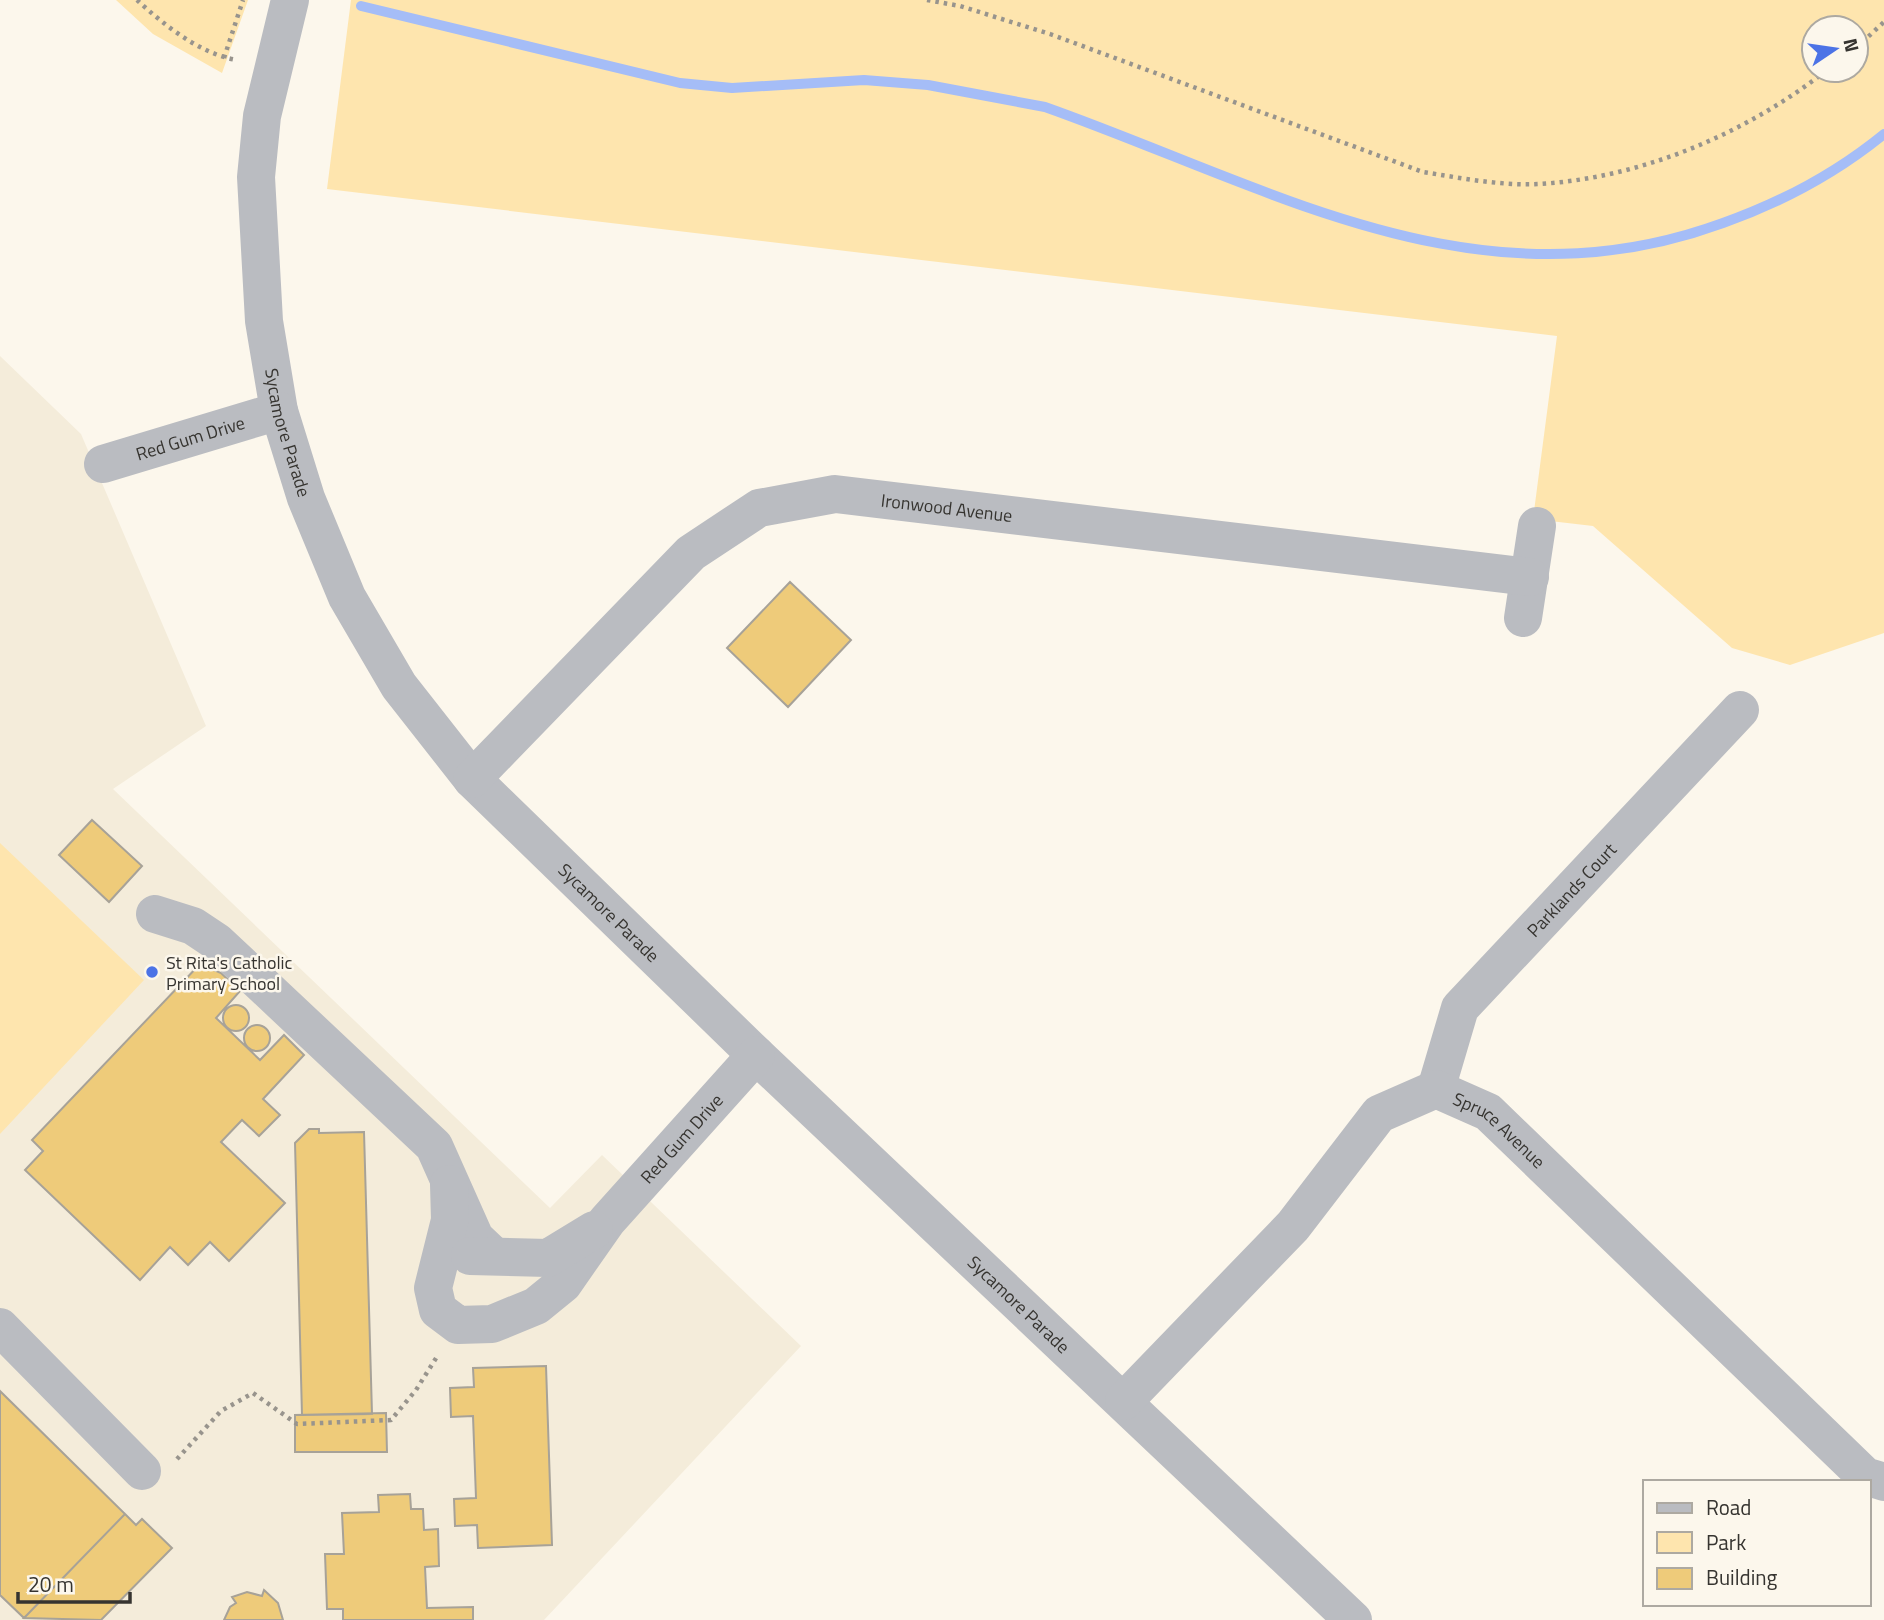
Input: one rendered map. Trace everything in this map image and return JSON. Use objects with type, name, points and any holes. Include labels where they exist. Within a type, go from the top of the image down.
[{"type":"street","name":"Sycamore Parade","points":[[290,0],[262,116],[256,177],[264,321],[279,411],[306,498],[347,597],[399,686],[472,779],[756,1055],[1353,1620]]},
{"type":"street","name":"Red Gum Drive","points":[[103,464],[279,411]]},
{"type":"street","name":"Ironwood Avenue","points":[[472,779],[691,553],[759,508],[835,494],[1530,577]]},
{"type":"street","points":[[1523,618],[1537,526]]},
{"type":"street","name":"Parklands Court","points":[[1436,1088],[1460,1008],[1740,710]]},
{"type":"street","points":[[155,914],[193,926],[217,942],[433,1146],[475,1238],[494,1256]]},
{"type":"street","name":"Red Gum Drive","points":[[607,1221],[756,1055]]},
{"type":"street","name":"Spruce Avenue","points":[[1124,1401],[1293,1226],[1379,1114],[1436,1088],[1488,1112],[1865,1476],[1884,1482]]},
{"type":"street","points":[[449,1184],[450,1220],[441,1266],[433,1288],[438,1310],[458,1325],[492,1324],[536,1306],[563,1284],[607,1221]]},
{"type":"street","points":[[441,1266],[472,1255],[548,1258],[607,1221]]},
{"type":"street","points":[[0,1327],[142,1471]]},
{"type":"path","points":[[137,0],[166,26],[224,58],[273,65]]},
{"type":"path","points":[[224,58],[243,0]]},
{"type":"path","points":[[927,0],[960,6],[1049,34],[1423,172],[1476,180],[1538,184],[1602,176],[1663,160],[1756,119],[1807,84]]},
{"type":"path","points":[[1870,35],[1884,22]]},
{"type":"path","points":[[142,1471],[162,1475],[221,1411],[253,1393],[296,1424],[391,1420],[416,1390],[458,1325]]},
{"type":"shaded area","name":"St Rita's Catholic Primary School","points":[[0,356],[81,434],[206,726],[113,789],[550,1208],[602,1155],[801,1346],[544,1620],[0,1620]]},
{"type":"green space","points":[[116,0],[248,0],[222,73],[153,34]]},
{"type":"green space","points":[[351,0],[1884,0],[1884,633],[1790,665],[1732,648],[1593,526],[1533,519],[1557,336],[327,189]]},
{"type":"green space","points":[[0,843],[144,980],[0,1134]]},
{"type":"building","points":[[790,582],[851,640],[788,707],[727,648]]},
{"type":"building","points":[[92,820],[142,866],[109,902],[59,855]]},
{"type":"building","points":[[200,964],[221,973],[240,991],[216,1018],[260,1060],[284,1035],[304,1055],[263,1099],[280,1115],[259,1136],[242,1120],[221,1142],[285,1203],[229,1261],[210,1242],[188,1265],[170,1247],[140,1280],[25,1170],[43,1151],[32,1140]]},
{"type":"building","points":[[236,1005],[245,1009],[249,1018],[245,1027],[236,1031],[227,1027],[223,1018],[227,1009]]},
{"type":"building","points":[[257,1025],[266,1029],[270,1038],[266,1047],[257,1051],[248,1047],[244,1038],[248,1029]]},
{"type":"building","points":[[309,1129],[319,1129],[319,1133],[364,1132],[372,1414],[302,1415],[295,1143]]},
{"type":"building","points":[[546,1366],[552,1545],[478,1548],[477,1525],[455,1526],[454,1499],[476,1498],[473,1416],[451,1417],[450,1388],[474,1387],[473,1368]]},
{"type":"building","points":[[0,1391],[125,1514],[24,1618],[0,1595]]},
{"type":"building","points":[[386,1413],[387,1452],[295,1452],[295,1415]]},
{"type":"building","points":[[410,1494],[411,1509],[423,1509],[424,1530],[438,1529],[439,1566],[425,1567],[427,1608],[473,1607],[473,1620],[343,1620],[343,1609],[327,1609],[325,1554],[344,1554],[342,1513],[379,1512],[378,1495]]},
{"type":"building","points":[[125,1514],[136,1525],[142,1519],[172,1548],[101,1620],[24,1618]]},
{"type":"building","points":[[264,1590],[278,1603],[283,1620],[224,1620],[230,1607],[236,1603],[232,1597],[247,1592],[262,1596]]},
{"type":"waterway","points":[[361,6],[680,83],[732,88],[864,80],[928,85],[1045,107],[1294,203],[1376,229],[1460,247],[1545,254],[1633,247],[1723,223],[1766,206],[1807,186],[1884,134]]},
{"type":"place","name":"St Rita's Catholic Primary School","points":[[152,972]]}]
